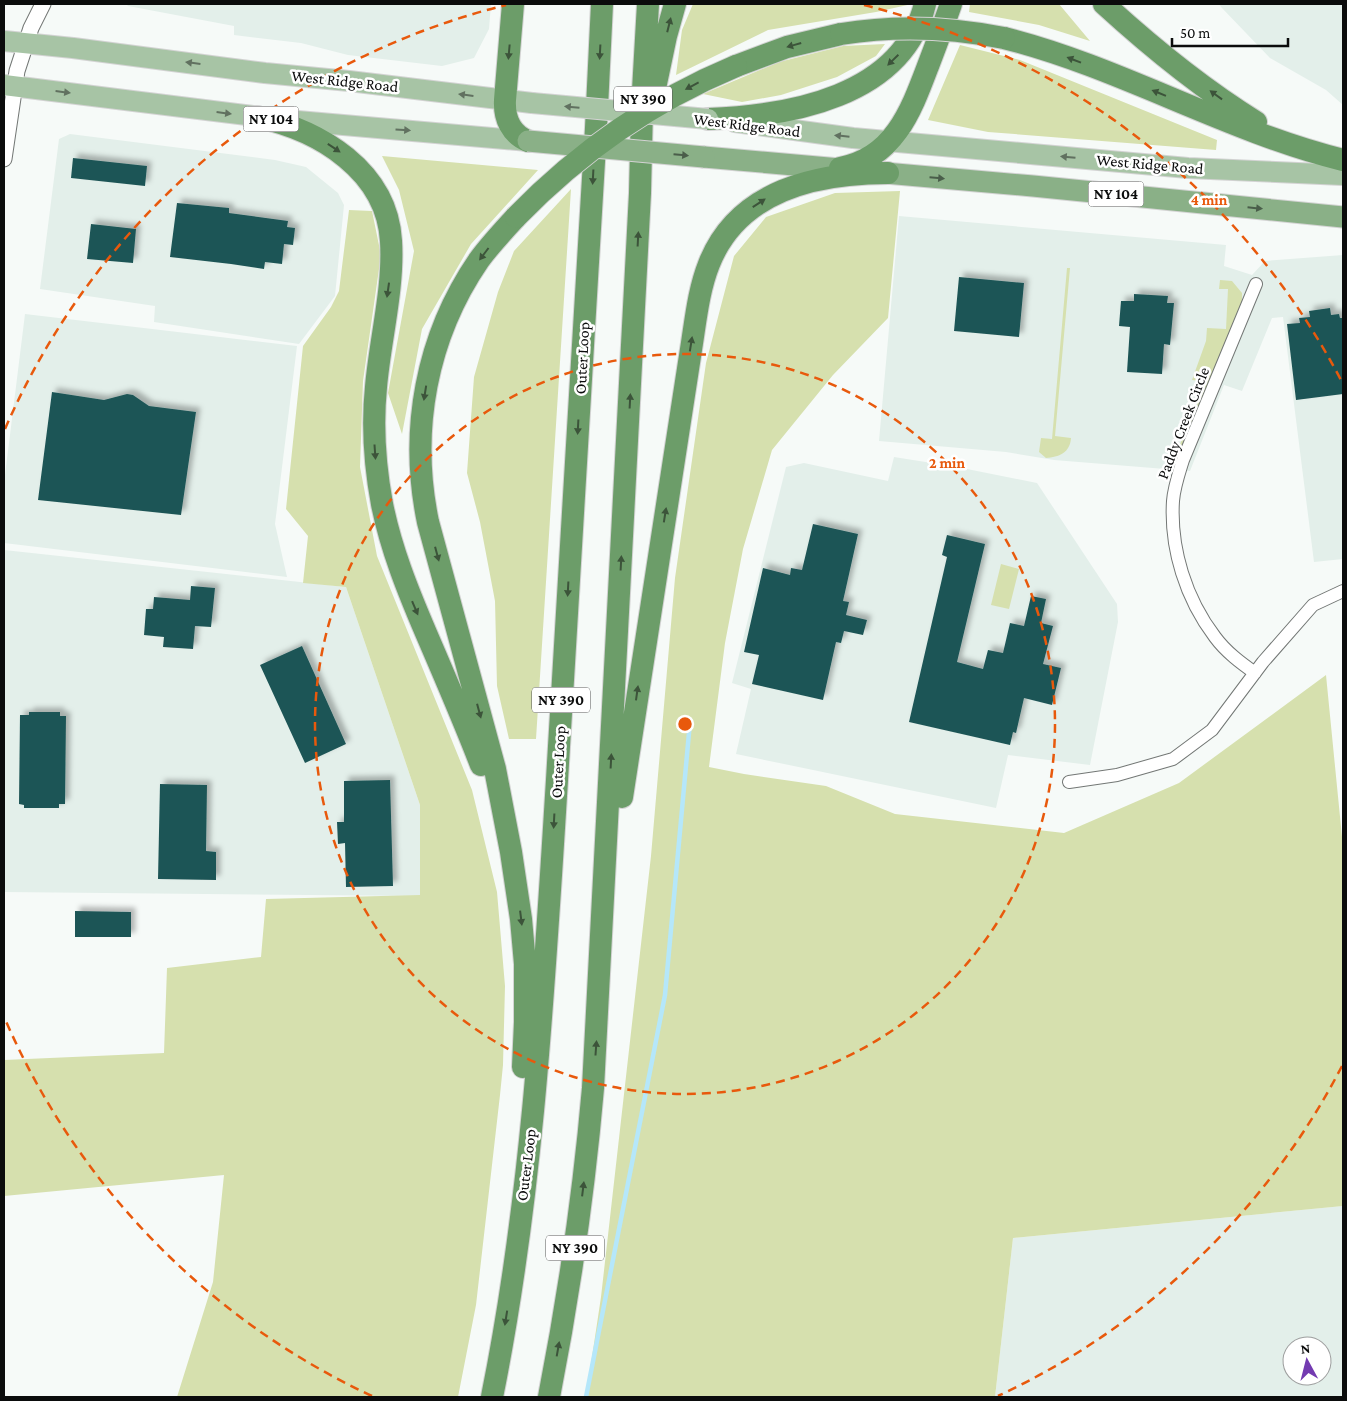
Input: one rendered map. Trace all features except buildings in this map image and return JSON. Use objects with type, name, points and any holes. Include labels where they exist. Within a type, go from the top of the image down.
[{"type":"highway","points":[[513,4],[505,100],[506,117],[516,134],[528,141]]},
{"type":"highway","name":"Outer Loop","points":[[492,1397],[513,1270],[528,1158],[542,1008],[595,148],[602,4]]},
{"type":"highway","name":"NY 390","points":[[549,1397],[569,1285],[585,1172],[593,1088],[640,193],[642,108],[648,4]]},
{"type":"highway","points":[[640,193],[656,85],[675,4]]},
{"type":"highway","points":[[708,119],[743,117],[783,111],[820,102],[850,90],[883,69],[900,53],[916,31],[925,4]]},
{"type":"highway","points":[[837,169],[849,167],[876,154],[890,141],[907,117],[951,4]]},
{"type":"highway","points":[[1104,4],[1160,53],[1235,108],[1273,132],[1320,153]]},
{"type":"highway","points":[[513,1270],[525,1022],[523,934],[514,870],[495,769],[428,522],[422,488],[420,442],[424,400],[430,367],[440,334],[463,286],[478,261],[516,217],[558,176],[597,144],[676,94],[736,66],[787,47],[841,34],[880,28],[918,27],[956,30],[1004,38],[1057,53],[1252,131],[1343,160]]},
{"type":"highway","points":[[257,117],[295,128],[336,148],[364,174],[380,199],[387,216],[390,233],[391,267],[377,374],[374,427],[375,453],[382,505],[399,568],[476,750],[493,797],[514,870]]},
{"type":"highway","name":"West Ridge Road","points":[[528,141],[1033,186],[1343,217]]},
{"type":"highway","points":[[601,949],[608,889],[690,353],[702,287],[709,264],[724,236],[738,219],[776,193],[808,182],[832,177],[888,173]]},
{"type":"main road","name":"West Ridge Road","points":[[4,41],[265,73],[532,103],[708,119],[890,141],[1188,168],[1343,175]]},
{"type":"main road","name":"West Ridge Road","points":[[9,86],[257,117],[528,141]]},
{"type":"street","points":[[4,159],[9,86],[43,4]]},
{"type":"street","name":"Paddy Creek Circle","points":[[1255,673],[1232,656],[1216,639],[1194,605],[1179,562],[1173,500],[1177,479],[1184,460],[1256,284]]},
{"type":"street","points":[[1068,782],[1117,775],[1173,759],[1212,730],[1255,673],[1313,605],[1343,591]]},
{"type":"shaded area","points":[[126,4],[491,4],[489,29],[474,58],[442,66],[348,55],[301,43],[234,35],[234,26],[128,6]]},
{"type":"shaded area","points":[[1219,4],[1343,4],[1343,105],[1326,90],[1270,58]]},
{"type":"shaded area","points":[[70,134],[275,160],[306,167],[338,193],[344,205],[335,296],[299,344],[154,322],[155,306],[40,289],[59,139]]},
{"type":"shaded area","points":[[899,216],[1226,245],[1224,266],[1252,275],[1265,261],[1343,255],[1343,559],[1314,562],[1283,317],[1272,318],[1242,391],[1224,385],[1190,471],[1054,460],[1006,452],[879,441]]},
{"type":"shaded area","points":[[25,314],[297,346],[275,524],[287,577],[4,543],[4,483]]},
{"type":"shaded area","points":[[894,457],[1037,483],[1117,604],[1118,622],[1090,765],[1008,755],[996,808],[736,754],[751,689],[732,683],[786,467],[804,463],[888,481]]},
{"type":"shaded area","points":[[4,550],[346,587],[420,805],[420,896],[4,892]]},
{"type":"shaded area","points":[[1343,1206],[1343,1397],[995,1397],[1013,1238]]},
{"type":"green space","points":[[693,4],[912,4],[768,30],[676,75],[682,30]]},
{"type":"green space","points":[[970,4],[1059,4],[1090,41],[1039,25],[969,12]]},
{"type":"green space","points":[[885,44],[876,56],[837,77],[781,95],[742,102],[703,94],[779,62],[843,46]]},
{"type":"green space","points":[[960,45],[1020,60],[1217,140],[1216,150],[988,132],[928,120]]},
{"type":"green space","points":[[382,156],[538,170],[471,244],[422,329],[402,434],[388,393],[414,251],[399,190]]},
{"type":"green space","points":[[571,189],[536,739],[509,739],[497,686],[495,601],[480,522],[467,473],[474,377],[498,292],[514,251]]},
{"type":"green space","points":[[900,191],[888,318],[833,375],[772,450],[743,549],[725,643],[709,767],[826,786],[895,814],[1064,833],[1179,783],[1326,675],[1343,847],[1343,1206],[1013,1238],[995,1397],[586,1397],[601,1297],[651,856],[675,578],[706,363],[734,256],[766,217],[835,193]]},
{"type":"green space","points":[[349,210],[372,211],[381,255],[363,381],[360,467],[377,556],[472,790],[497,892],[505,986],[503,1065],[476,1305],[458,1397],[177,1397],[213,1282],[224,1175],[4,1196],[4,1060],[164,1053],[167,968],[261,957],[266,899],[420,895],[420,805],[346,587],[303,583],[308,536],[286,509],[303,346],[331,307],[339,291]]},
{"type":"green space","points":[[1067,268],[1070,268],[1055,436],[1071,438],[1066,451],[1055,457],[1046,458],[1039,452],[1041,438],[1052,439]]},
{"type":"green space","points":[[1220,280],[1232,281],[1242,293],[1242,303],[1174,466],[1171,465],[1207,382],[1192,380],[1206,341],[1207,328],[1226,329],[1228,289],[1219,289]]},
{"type":"green space","points":[[1001,564],[1019,569],[1009,609],[991,605]]},
{"type":"waterway","points":[[586,1397],[665,995],[690,722]]}]
